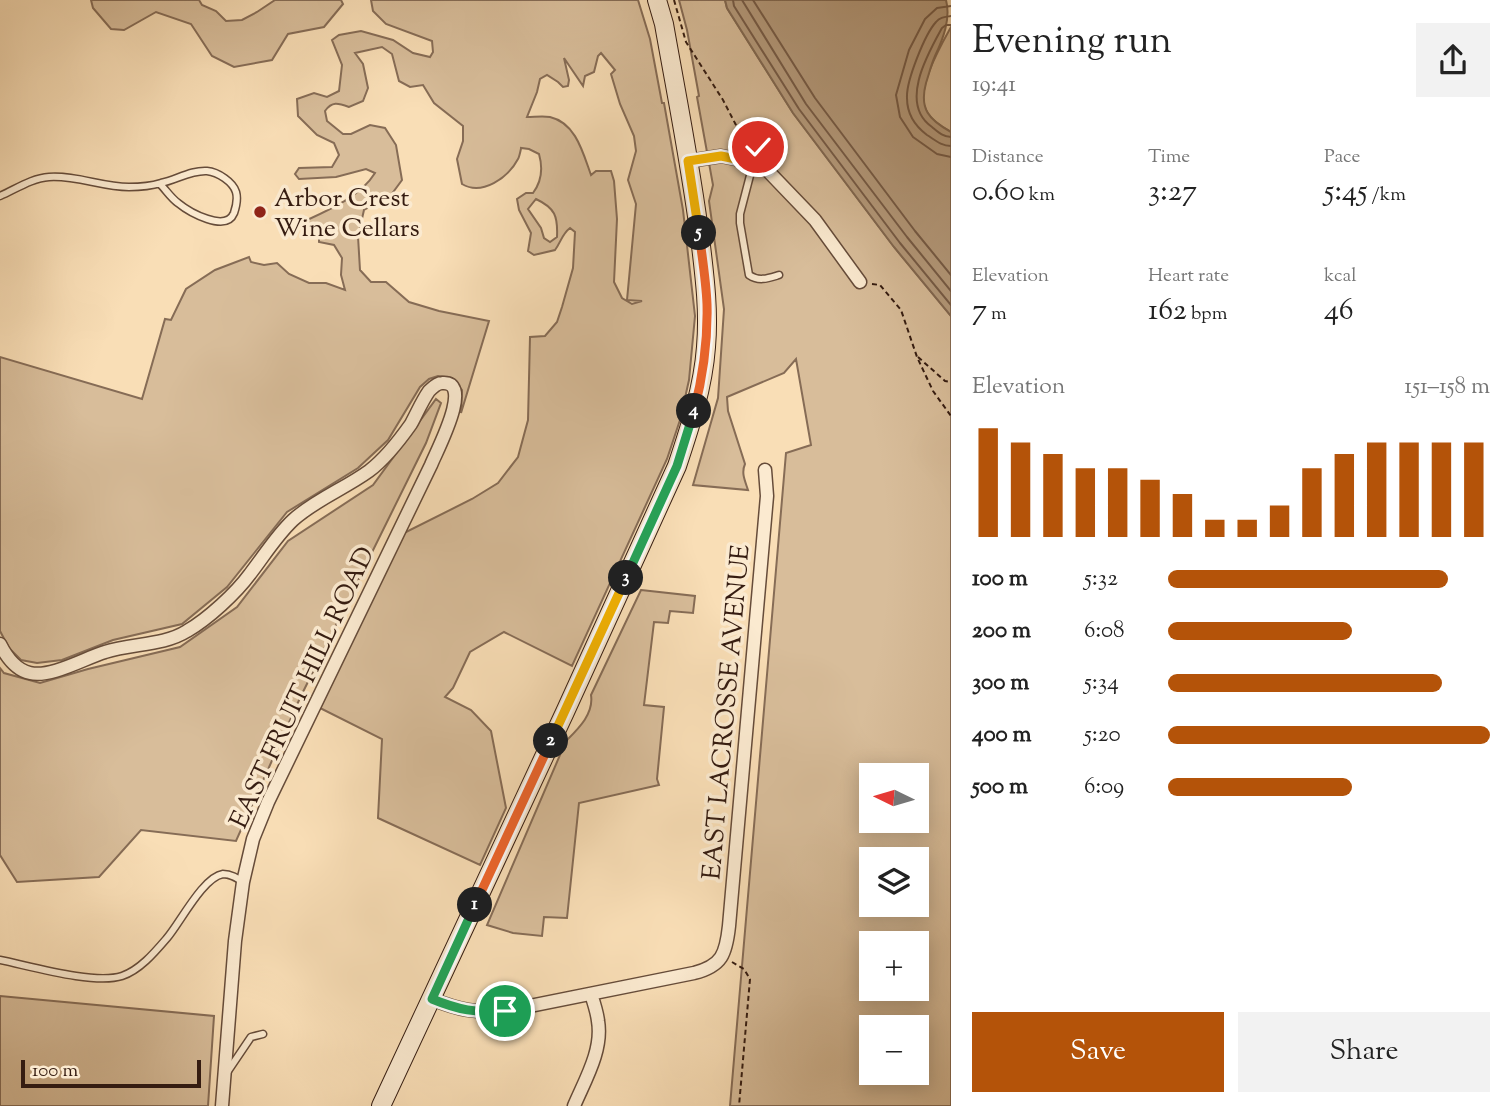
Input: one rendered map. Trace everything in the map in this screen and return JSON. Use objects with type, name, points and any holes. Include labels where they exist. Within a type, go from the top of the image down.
[{"type":"street","points":[[381,1106],[677,466],[690,426],[707,345],[707,301],[698,219],[664,24],[657,0]]},
{"type":"street","points":[[688,161],[721,156],[768,170],[815,220],[860,282]]},
{"type":"street","name":"EAST FRUIT HILL ROAD","points":[[0,644],[18,668],[29,673],[41,673],[108,651],[169,639],[187,632],[209,616],[248,577],[293,520],[369,470],[390,452],[437,384],[451,385],[455,389],[457,397],[448,425],[425,477],[268,802],[253,839],[234,941],[222,1106]]},
{"type":"street","name":"EAST LACROSSE AVENUE","points":[[722,957],[729,935],[758,607],[767,496],[765,470]]},
{"type":"street","points":[[432,999],[457,1009],[484,1013],[505,1011],[699,972],[711,967],[722,957]]},
{"type":"street","points":[[574,1106],[593,1064],[598,1043],[599,1023],[591,994]]},
{"type":"lane","points":[[752,164],[740,214],[750,275],[763,279],[779,275]]},
{"type":"lane","points":[[0,196],[33,180],[50,177],[128,187],[160,184],[195,172],[207,171],[225,178],[234,188],[237,200],[234,211],[231,218],[222,222],[204,218],[180,205],[160,184]]},
{"type":"lane","points":[[0,960],[85,977],[120,976],[144,962],[167,938],[206,884],[223,874],[232,875],[243,882]]},
{"type":"lane","points":[[225,1075],[251,1037],[263,1034]]},
{"type":"path","points":[[674,0],[686,42],[723,100],[737,129],[758,147],[768,170]]},
{"type":"path","points":[[860,282],[880,285],[901,310],[933,391],[951,416]]},
{"type":"path","points":[[918,357],[945,382],[951,382]]},
{"type":"path","points":[[722,957],[744,969],[750,979],[739,1106]]},
{"type":"shaded area","points":[[91,0],[199,0],[202,5],[216,11],[226,21],[242,20],[275,0],[341,0],[343,4],[324,27],[288,34],[272,60],[234,67],[212,56],[191,24],[156,12],[124,30],[111,29],[93,8]]},
{"type":"shaded area","points":[[371,0],[638,0],[664,103],[683,210],[695,316],[689,380],[680,420],[667,459],[572,666],[504,632],[470,652],[453,688],[445,697],[471,710],[491,731],[506,808],[480,865],[378,818],[382,739],[320,708],[402,534],[498,483],[518,457],[528,420],[530,337],[545,336],[557,322],[573,268],[575,232],[570,228],[567,230],[555,250],[534,255],[528,251],[531,233],[519,210],[517,199],[526,193],[533,193],[538,184],[541,169],[539,154],[521,148],[514,166],[494,183],[478,188],[462,184],[457,159],[463,141],[463,126],[434,103],[423,85],[410,87],[399,81],[392,54],[382,47],[355,53],[363,64],[368,88],[363,101],[349,107],[333,104],[325,111],[327,121],[343,134],[351,134],[370,125],[385,128],[396,145],[402,180],[391,195],[364,210],[358,236],[360,270],[371,282],[386,282],[409,302],[489,321],[461,413],[462,390],[452,378],[438,376],[429,379],[420,387],[388,440],[358,468],[287,512],[227,587],[182,624],[113,640],[62,660],[37,663],[21,660],[9,648],[0,631],[0,357],[142,399],[165,319],[171,320],[186,289],[215,270],[249,257],[251,262],[264,265],[277,263],[289,274],[309,283],[326,283],[345,290],[341,275],[342,258],[334,245],[319,242],[319,234],[305,221],[362,189],[375,173],[366,169],[336,177],[299,179],[295,174],[299,168],[332,167],[339,155],[334,143],[317,135],[298,116],[297,99],[314,93],[327,97],[339,91],[342,65],[332,40],[339,35],[361,31],[393,40],[413,53],[430,57],[433,52],[432,41],[386,24],[373,11]],"holes":[[[601,53],[615,70],[611,74],[634,136],[636,151],[628,180],[636,204],[627,300],[642,301],[632,304],[622,298],[614,282],[617,219],[611,171],[596,171],[591,175],[577,140],[559,120],[550,117],[527,117],[540,79],[547,75],[563,87],[568,86],[564,58],[583,86],[585,76],[594,72]],[[536,199],[551,209],[556,218],[557,237],[550,242],[544,238],[541,228],[528,209]]]},
{"type":"shaded area","points":[[679,0],[725,0],[727,8],[793,113],[894,247],[951,316],[951,1106],[730,1106],[786,453],[811,445],[796,359],[784,373],[727,397],[728,411],[745,464],[743,474],[748,490],[693,485],[718,398],[724,309],[709,201],[713,185],[697,97],[699,96]]},
{"type":"shaded area","points":[[951,27],[951,132],[926,110],[924,91],[931,68]]},
{"type":"shaded area","points":[[436,399],[441,403],[426,443],[300,698],[236,841],[141,830],[99,877],[17,882],[0,855],[0,668],[4,673],[40,683],[180,647],[237,607],[288,541],[373,485]]},
{"type":"shaded area","points":[[641,590],[695,596],[693,613],[670,611],[668,623],[654,622],[644,705],[664,707],[657,779],[659,785],[579,803],[567,918],[544,917],[542,936],[513,933],[487,925],[566,741],[588,715],[591,695]]},
{"type":"shaded area","points":[[0,996],[214,1016],[208,1106],[0,1106]]},
{"type":"water","points":[[725,0],[946,0],[948,14],[945,29],[926,83],[924,100],[932,118],[951,132],[951,316],[894,247],[793,113],[727,8]]},
{"type":"place","name":"Arbor Crest Wine Cellars","points":[[260,212]]},
{"type":"route","points":[[505,1011],[484,1013],[457,1009],[432,999],[677,466],[690,426],[702,383],[707,345],[707,301],[698,219],[688,161],[721,156],[768,170],[758,147]]}]
